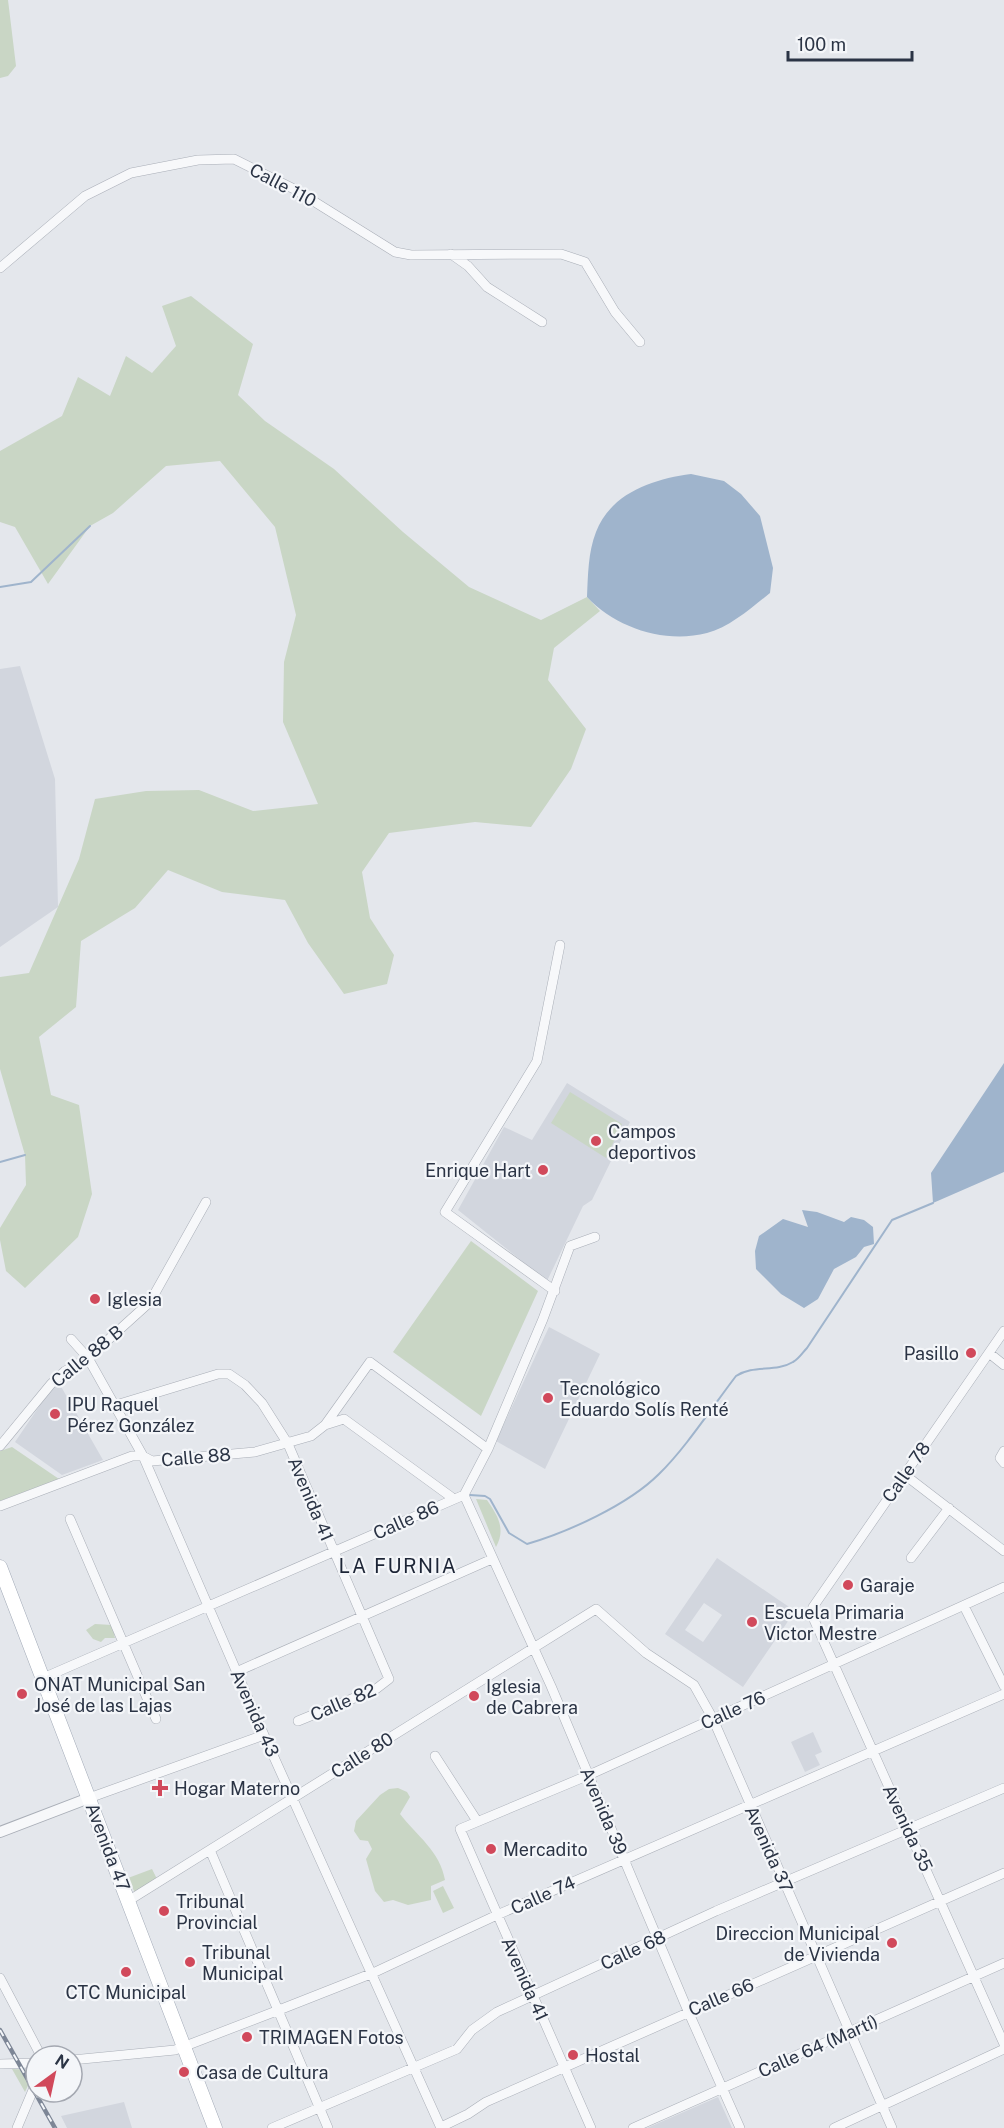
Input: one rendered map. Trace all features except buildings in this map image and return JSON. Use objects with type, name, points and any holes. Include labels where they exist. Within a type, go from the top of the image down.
[{"type":"main road","name":"Avenida 47","points":[[0,1566],[216,2128]]},
{"type":"street","name":"Calle 110","points":[[0,268],[85,196],[131,173],[198,160],[234,159],[294,189],[394,252],[411,255],[561,254],[585,262],[615,312],[640,342]]},
{"type":"street","points":[[451,254],[468,266],[487,287],[542,322]]},
{"type":"street","points":[[555,1291],[446,1212],[537,1061],[560,945]]},
{"type":"street","name":"Calle 88 B","points":[[0,1446],[51,1384],[65,1371],[88,1358],[150,1302],[206,1202]]},
{"type":"street","points":[[464,1495],[488,1449],[555,1291],[570,1246],[595,1237]]},
{"type":"street","name":"Calle 78","points":[[811,1613],[1004,1331]]},
{"type":"street","name":"Avenida 43","points":[[71,1339],[88,1358],[116,1405],[142,1456],[264,1735],[441,2127]]},
{"type":"street","points":[[989,1353],[1004,1365]]},
{"type":"street","name":"Calle 88","points":[[0,1506],[132,1456],[142,1456],[152,1461],[255,1452],[311,1437],[325,1425],[370,1362],[488,1449]]},
{"type":"street","name":"Avenida 41","points":[[116,1405],[218,1374],[229,1374],[245,1385],[262,1403],[288,1444],[388,1675],[387,1683]]},
{"type":"street","name":"Calle 88","points":[[325,1425],[344,1419],[350,1422],[454,1499]]},
{"type":"street","points":[[1004,1451],[1000,1458],[1004,1463]]},
{"type":"street","points":[[904,1475],[1004,1551]]},
{"type":"street","name":"Calle 86","points":[[43,1678],[464,1495]]},
{"type":"street","name":"Avenida 39","points":[[464,1495],[589,1774],[688,2011],[740,2128]]},
{"type":"street","points":[[910,1558],[949,1508]]},
{"type":"street","points":[[70,1519],[156,1719]]},
{"type":"street","points":[[236,1672],[492,1559]]},
{"type":"street","name":"Calle 76","points":[[460,1829],[713,1719],[1004,1587]]},
{"type":"street","points":[[964,1606],[1004,1686]]},
{"type":"street","name":"Calle 80","points":[[128,1901],[596,1609]]},
{"type":"street","name":"Avenida 37","points":[[596,1609],[646,1653],[694,1685],[713,1719],[892,2128]]},
{"type":"street","name":"Avenida 35","points":[[811,1613],[1004,2044]]},
{"type":"street","name":"Calle 82","points":[[298,1721],[387,1683]]},
{"type":"street","name":"Calle 74","points":[[84,2059],[175,2050],[373,1973],[497,1915],[1004,1694]]},
{"type":"street","points":[[0,1832],[264,1735]]},
{"type":"street","points":[[435,1756],[477,1821]]},
{"type":"street","name":"Calle 68","points":[[272,2128],[457,2049],[472,2030],[487,2018],[534,1995],[783,1882],[1004,1788]]},
{"type":"street","name":"Avenida 41","points":[[460,1829],[591,2128]]},
{"type":"street","points":[[210,1850],[328,2128]]},
{"type":"street","name":"Calle 66","points":[[441,2127],[486,2102],[1004,1873]]},
{"type":"street","name":"Calle 64 (Martí)","points":[[633,2128],[1004,1964]]},
{"type":"street","points":[[0,1978],[36,2044]]},
{"type":"street","points":[[834,2128],[1004,2049]]},
{"type":"street","points":[[0,2064],[24,2063]]},
{"type":"street","points":[[17,2128],[27,2104]]},
{"type":"shaded area","points":[[20,666],[55,779],[58,907],[0,947],[0,669]]},
{"type":"shaded area","name":"Enrique Hart","points":[[567,1083],[630,1122],[592,1200],[583,1206],[547,1281],[458,1210],[504,1127],[532,1140]]},
{"type":"shaded area","name":"Tecnológico Eduardo Solís Renté","points":[[549,1327],[600,1354],[545,1469],[496,1441]]},
{"type":"shaded area","name":"IPU Raquel Pérez González","points":[[59,1383],[103,1460],[62,1475],[15,1442],[53,1386]]},
{"type":"shaded area","name":"Escuela Primaria Victor Mestre","points":[[717,1558],[795,1611],[743,1687],[665,1634]],"holes":[[[704,1603],[722,1615],[703,1642],[685,1630]]]},
{"type":"shaded area","points":[[813,1732],[822,1752],[815,1755],[820,1765],[805,1772],[791,1742]]},
{"type":"shaded area","points":[[718,2097],[732,2128],[647,2128]]},
{"type":"shaded area","points":[[124,2102],[132,2128],[67,2128],[61,2116]]},
{"type":"green space","points":[[0,0],[8,0],[16,66],[8,76],[0,78]]},
{"type":"green space","points":[[191,296],[253,344],[238,395],[265,421],[334,469],[403,532],[469,587],[541,620],[587,597],[600,611],[554,648],[548,680],[586,729],[571,769],[531,827],[475,822],[389,833],[362,872],[370,918],[394,955],[387,984],[344,994],[308,943],[285,900],[222,892],[168,870],[135,908],[81,941],[76,1007],[39,1037],[51,1095],[79,1105],[92,1194],[78,1237],[25,1288],[6,1271],[0,1240],[0,1228],[26,1185],[25,1155],[0,1069],[0,977],[29,973],[79,859],[95,799],[146,791],[199,790],[253,811],[318,804],[283,722],[284,662],[296,615],[275,527],[220,461],[166,466],[113,513],[90,526],[48,584],[15,527],[0,522],[0,451],[62,416],[78,377],[110,396],[126,356],[152,373],[176,346],[162,306]]},
{"type":"green space","name":"Campos deportivos","points":[[570,1092],[622,1124],[606,1158],[551,1123]]},
{"type":"green space","points":[[471,1241],[538,1291],[481,1416],[393,1352]]},
{"type":"green space","points":[[12,1447],[59,1479],[0,1501],[0,1451]]},
{"type":"green space","points":[[476,1499],[487,1500],[497,1517],[500,1534],[496,1547]]},
{"type":"green space","points":[[95,1624],[112,1625],[115,1638],[105,1638],[101,1642],[93,1639],[86,1630]]},
{"type":"green space","points":[[398,1788],[407,1792],[410,1797],[400,1814],[433,1852],[445,1880],[431,1886],[431,1900],[408,1905],[393,1900],[384,1902],[375,1891],[366,1859],[372,1849],[368,1841],[360,1840],[354,1831],[356,1821],[380,1795],[389,1789]]},
{"type":"green space","points":[[152,1869],[157,1879],[135,1893],[128,1878]]},
{"type":"green space","points":[[443,1886],[454,1908],[443,1913],[433,1891]]},
{"type":"green space","points":[[12,2069],[24,2070],[24,2090]]},
{"type":"water","points":[[691,474],[724,481],[741,494],[760,516],[773,568],[770,593],[732,622],[707,633],[675,636],[642,631],[612,617],[587,597],[593,540],[603,519],[623,498],[648,484]]},
{"type":"water","points":[[1004,1063],[1004,1172],[933,1203],[931,1173]]},
{"type":"water","points":[[802,1210],[817,1212],[844,1222],[851,1217],[864,1220],[873,1227],[874,1244],[864,1247],[856,1257],[834,1269],[818,1299],[804,1308],[781,1294],[756,1269],[755,1251],[759,1236],[783,1219],[808,1227]]},
{"type":"waterway","points":[[0,587],[31,582],[90,526]]},
{"type":"waterway","points":[[0,1162],[25,1155]]},
{"type":"waterway","points":[[470,1495],[485,1496],[490,1499],[509,1533],[527,1544],[579,1525],[614,1507],[646,1485],[669,1464],[736,1376],[750,1370],[779,1367],[797,1359],[807,1348],[892,1220],[933,1203]]},
{"type":"railway","points":[[0,2030],[55,2128]]},
{"type":"place","name":"Campos deportivos","points":[[596,1141]]},
{"type":"place","name":"Enrique Hart","points":[[543,1170]]},
{"type":"place","name":"Iglesia","points":[[95,1299]]},
{"type":"place","name":"Pasillo","points":[[971,1353]]},
{"type":"place","name":"Tecnológico Eduardo Solís Renté","points":[[548,1398]]},
{"type":"place","name":"IPU Raquel Pérez González","points":[[55,1414]]},
{"type":"place","name":"Garaje","points":[[848,1585]]},
{"type":"place","name":"Escuela Primaria Victor Mestre","points":[[752,1622]]},
{"type":"place","name":"ONAT Municipal San José de las Lajas","points":[[22,1694]]},
{"type":"place","name":"Iglesia de Cabrera","points":[[474,1696]]},
{"type":"place","name":"Hogar Materno","points":[[160,1788]]},
{"type":"place","name":"Mercadito","points":[[491,1849]]},
{"type":"place","name":"Tribunal Provincial","points":[[164,1911]]},
{"type":"place","name":"Direccion Municipal de Vivienda","points":[[892,1943]]},
{"type":"place","name":"Tribunal Municipal","points":[[190,1962]]},
{"type":"place","name":"CTC Municipal","points":[[126,1972]]},
{"type":"place","name":"TRIMAGEN Fotos","points":[[247,2037]]},
{"type":"place","name":"Hostal","points":[[573,2055]]},
{"type":"place","name":"Casa de Cultura","points":[[184,2072]]},
{"type":"district","name":"LA FURNIA","points":[[398,1566]]}]
